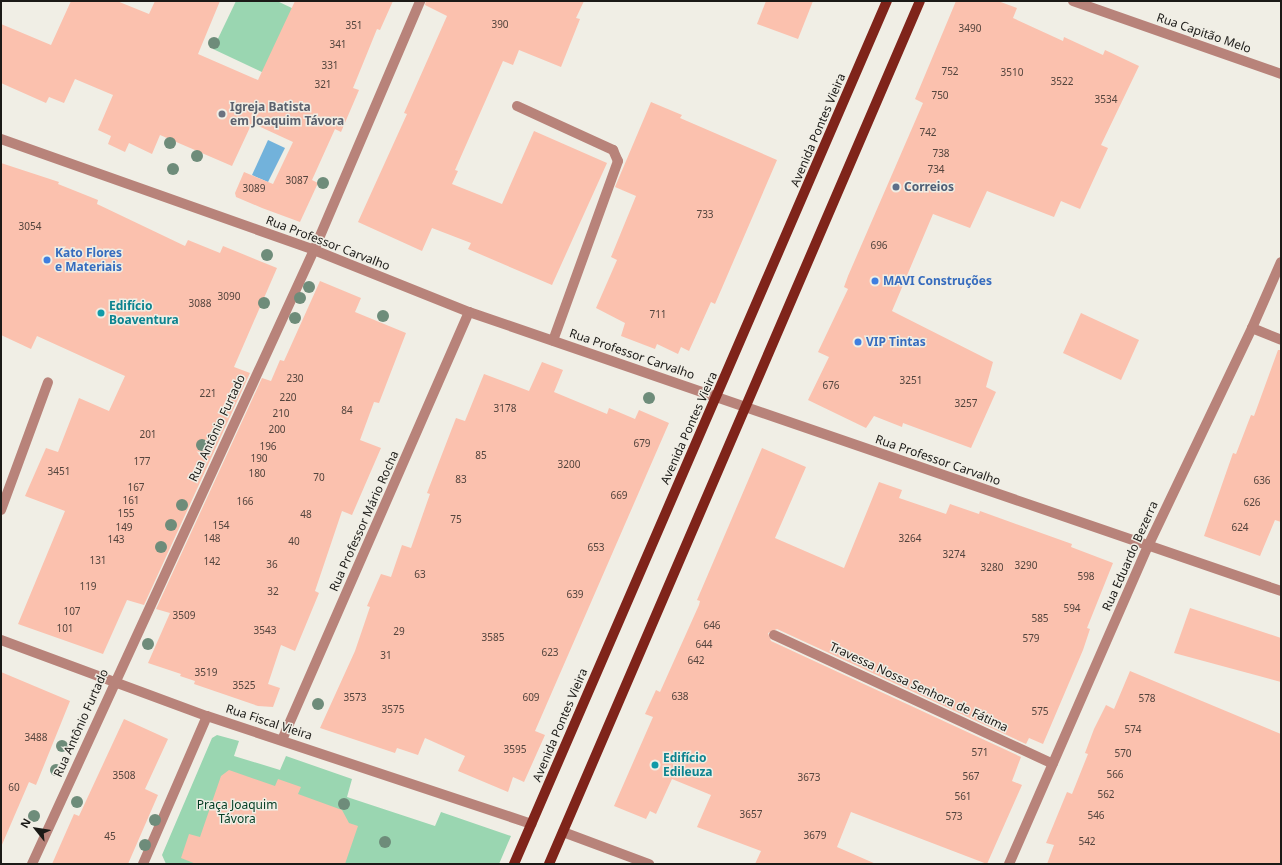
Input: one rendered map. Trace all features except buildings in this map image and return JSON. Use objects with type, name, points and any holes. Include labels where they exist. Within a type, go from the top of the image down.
[{"type":"main road","name":"Avenida Pontes Vieira","points":[[514,864],[887,1]]},
{"type":"main road","points":[[549,864],[920,1]]},
{"type":"street","name":"Rua Antônio Furtado","points":[[32,864],[114,681],[314,250],[420,1]]},
{"type":"street","name":"Rua Capitão Melo","points":[[1073,1],[1281,74]]},
{"type":"street","points":[[517,106],[613,150],[618,161],[553,341]]},
{"type":"street","name":"Rua Professor Carvalho","points":[[1,139],[314,250],[469,312],[1281,591]]},
{"type":"street","name":"Rua Eduardo Bezerra","points":[[1009,864],[1148,546],[1252,328],[1281,262]]},
{"type":"street","name":"Rua Professor Mário Rocha","points":[[282,740],[469,312]]},
{"type":"street","points":[[1252,328],[1281,340]]},
{"type":"street","points":[[1,510],[48,382]]},
{"type":"street","name":"Travessa Nossa Senhora de Fátima","points":[[774,635],[1053,764]]},
{"type":"street","name":"Rua Fiscal Vieira","points":[[1,640],[207,716],[531,824]]},
{"type":"street","points":[[143,864],[207,716]]},
{"type":"street","points":[[563,832],[649,864]]},
{"type":"green space","points":[[236,1],[277,1],[296,10],[266,74],[213,49]]},
{"type":"green space","name":"Praça Joaquim Távora","points":[[217,735],[239,741],[234,756],[280,770],[286,756],[352,779],[347,797],[435,826],[441,812],[511,836],[499,864],[166,864],[162,855],[212,738]]},
{"type":"water","points":[[268,140],[285,148],[268,182],[252,175]]},
{"type":"place","name":"Igreja Batista em Joaquim Távora","points":[[222,114]]},
{"type":"place","name":"Correios","points":[[896,187]]},
{"type":"place","name":"Kato Flores e Materiais","points":[[47,260]]},
{"type":"place","name":"MAVI Construções","points":[[875,281]]},
{"type":"place","name":"Edifício Boaventura","points":[[101,313]]},
{"type":"place","name":"VIP Tintas","points":[[858,342]]},
{"type":"place","name":"Edifício Edileuza","points":[[655,765]]}]
